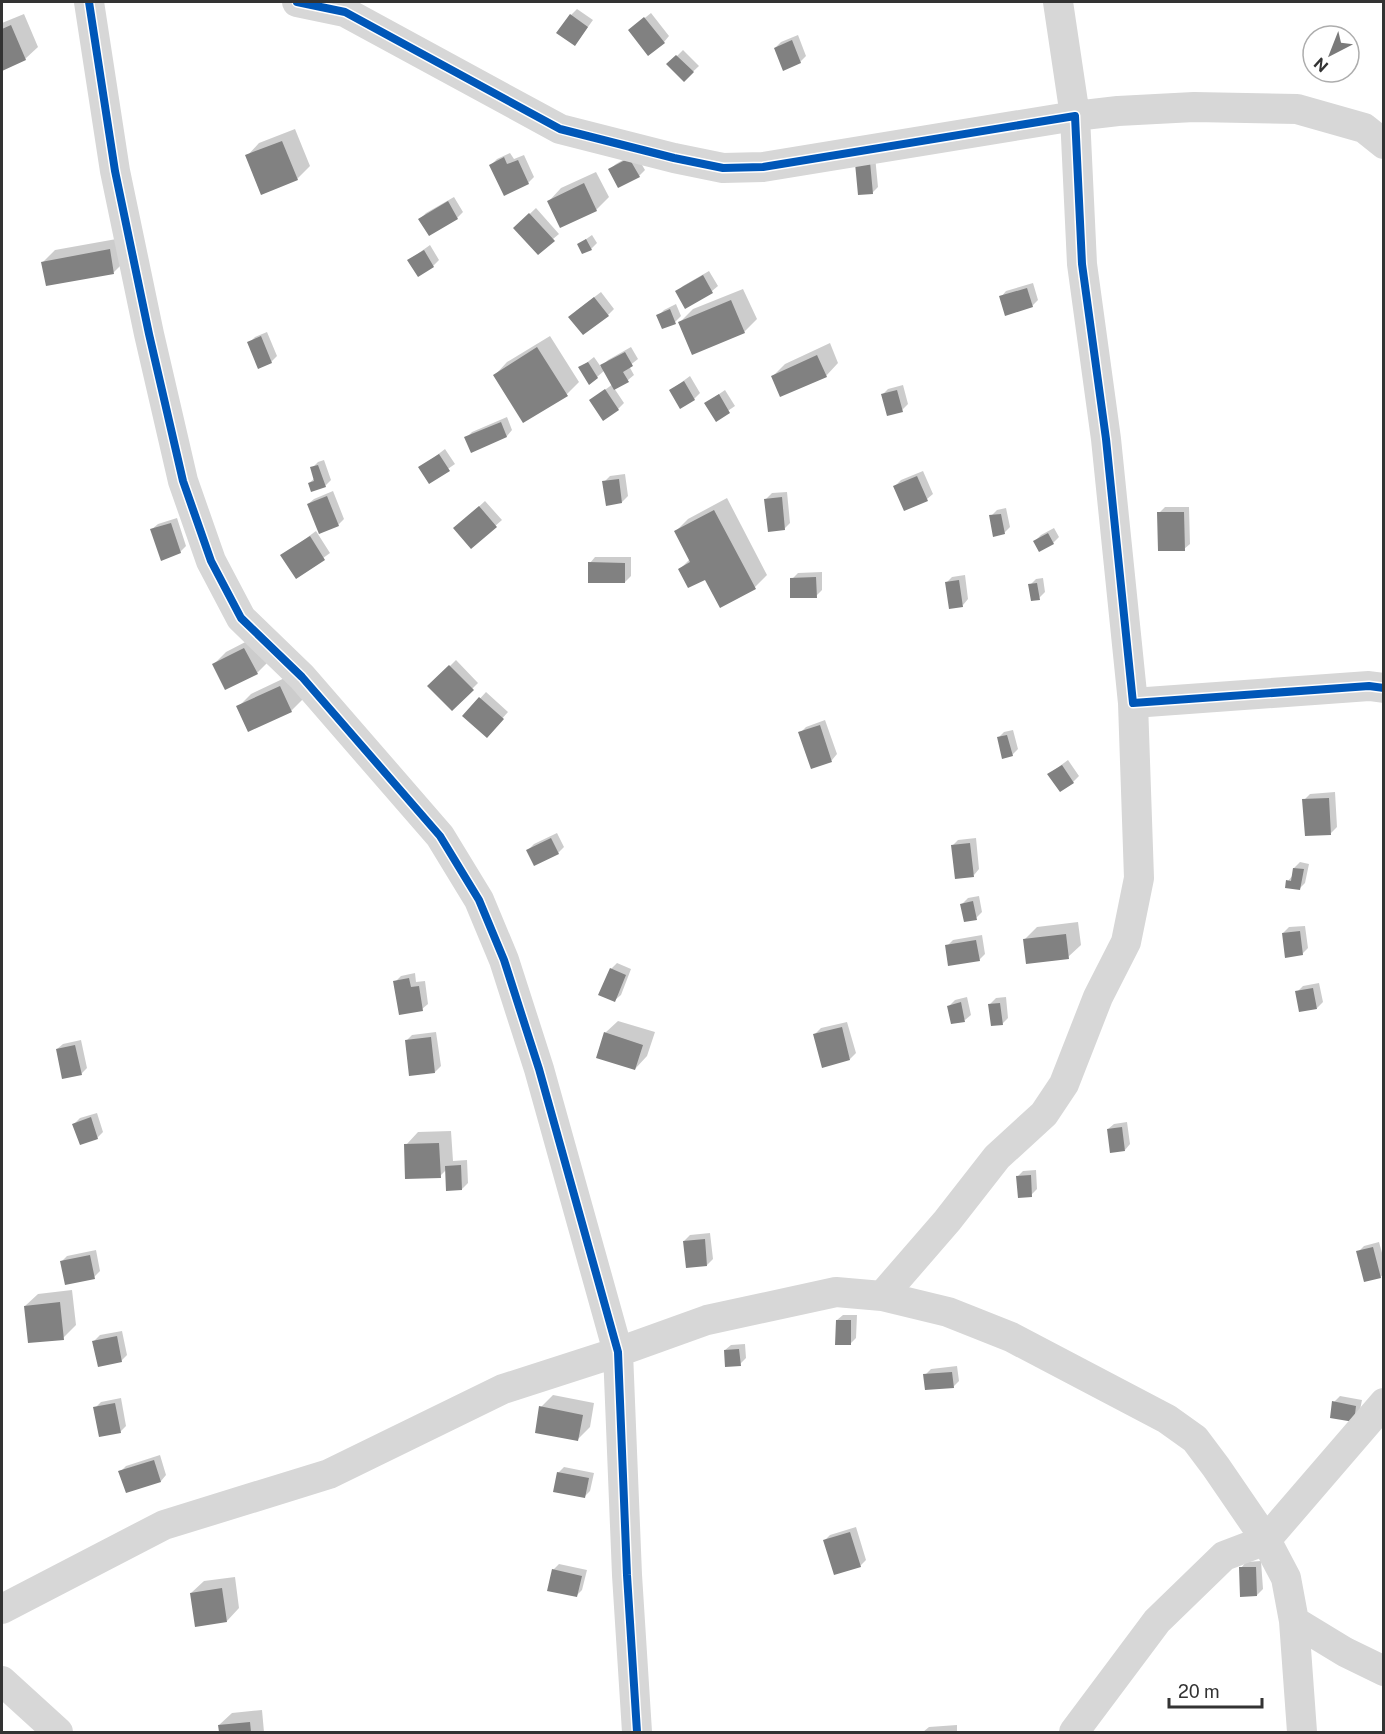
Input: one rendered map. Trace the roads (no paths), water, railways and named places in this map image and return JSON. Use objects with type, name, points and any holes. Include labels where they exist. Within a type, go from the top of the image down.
[{"type":"street","points":[[89,2],[116,171],[147,322],[183,480],[211,561],[241,618],[302,676],[440,836],[479,900],[504,960],[539,1069],[618,1352],[627,1575],[637,1732]]},
{"type":"street","points":[[297,2],[345,12],[560,129],[723,168],[763,167],[1075,116],[1194,107],[1297,109],[1364,128],[1383,144]]},
{"type":"street","points":[[882,1296],[947,1221],[997,1157],[1044,1114],[1064,1083],[1098,997],[1126,942],[1139,878],[1133,703],[1106,439],[1082,264],[1075,116],[1058,2]]},
{"type":"street","points":[[1133,703],[1369,686],[1383,688]]},
{"type":"street","points":[[2,1610],[164,1525],[329,1474],[503,1389],[707,1320],[836,1292],[882,1296],[948,1312],[1011,1337],[1083,1377],[1167,1419],[1195,1439],[1266,1540],[1286,1578],[1294,1621],[1302,1732]]},
{"type":"street","points":[[1074,1732],[1157,1621],[1224,1556],[1266,1540],[1383,1403]]},
{"type":"street","points":[[1294,1621],[1345,1652],[1383,1671]]},
{"type":"street","points":[[2,1681],[58,1732]]}]
